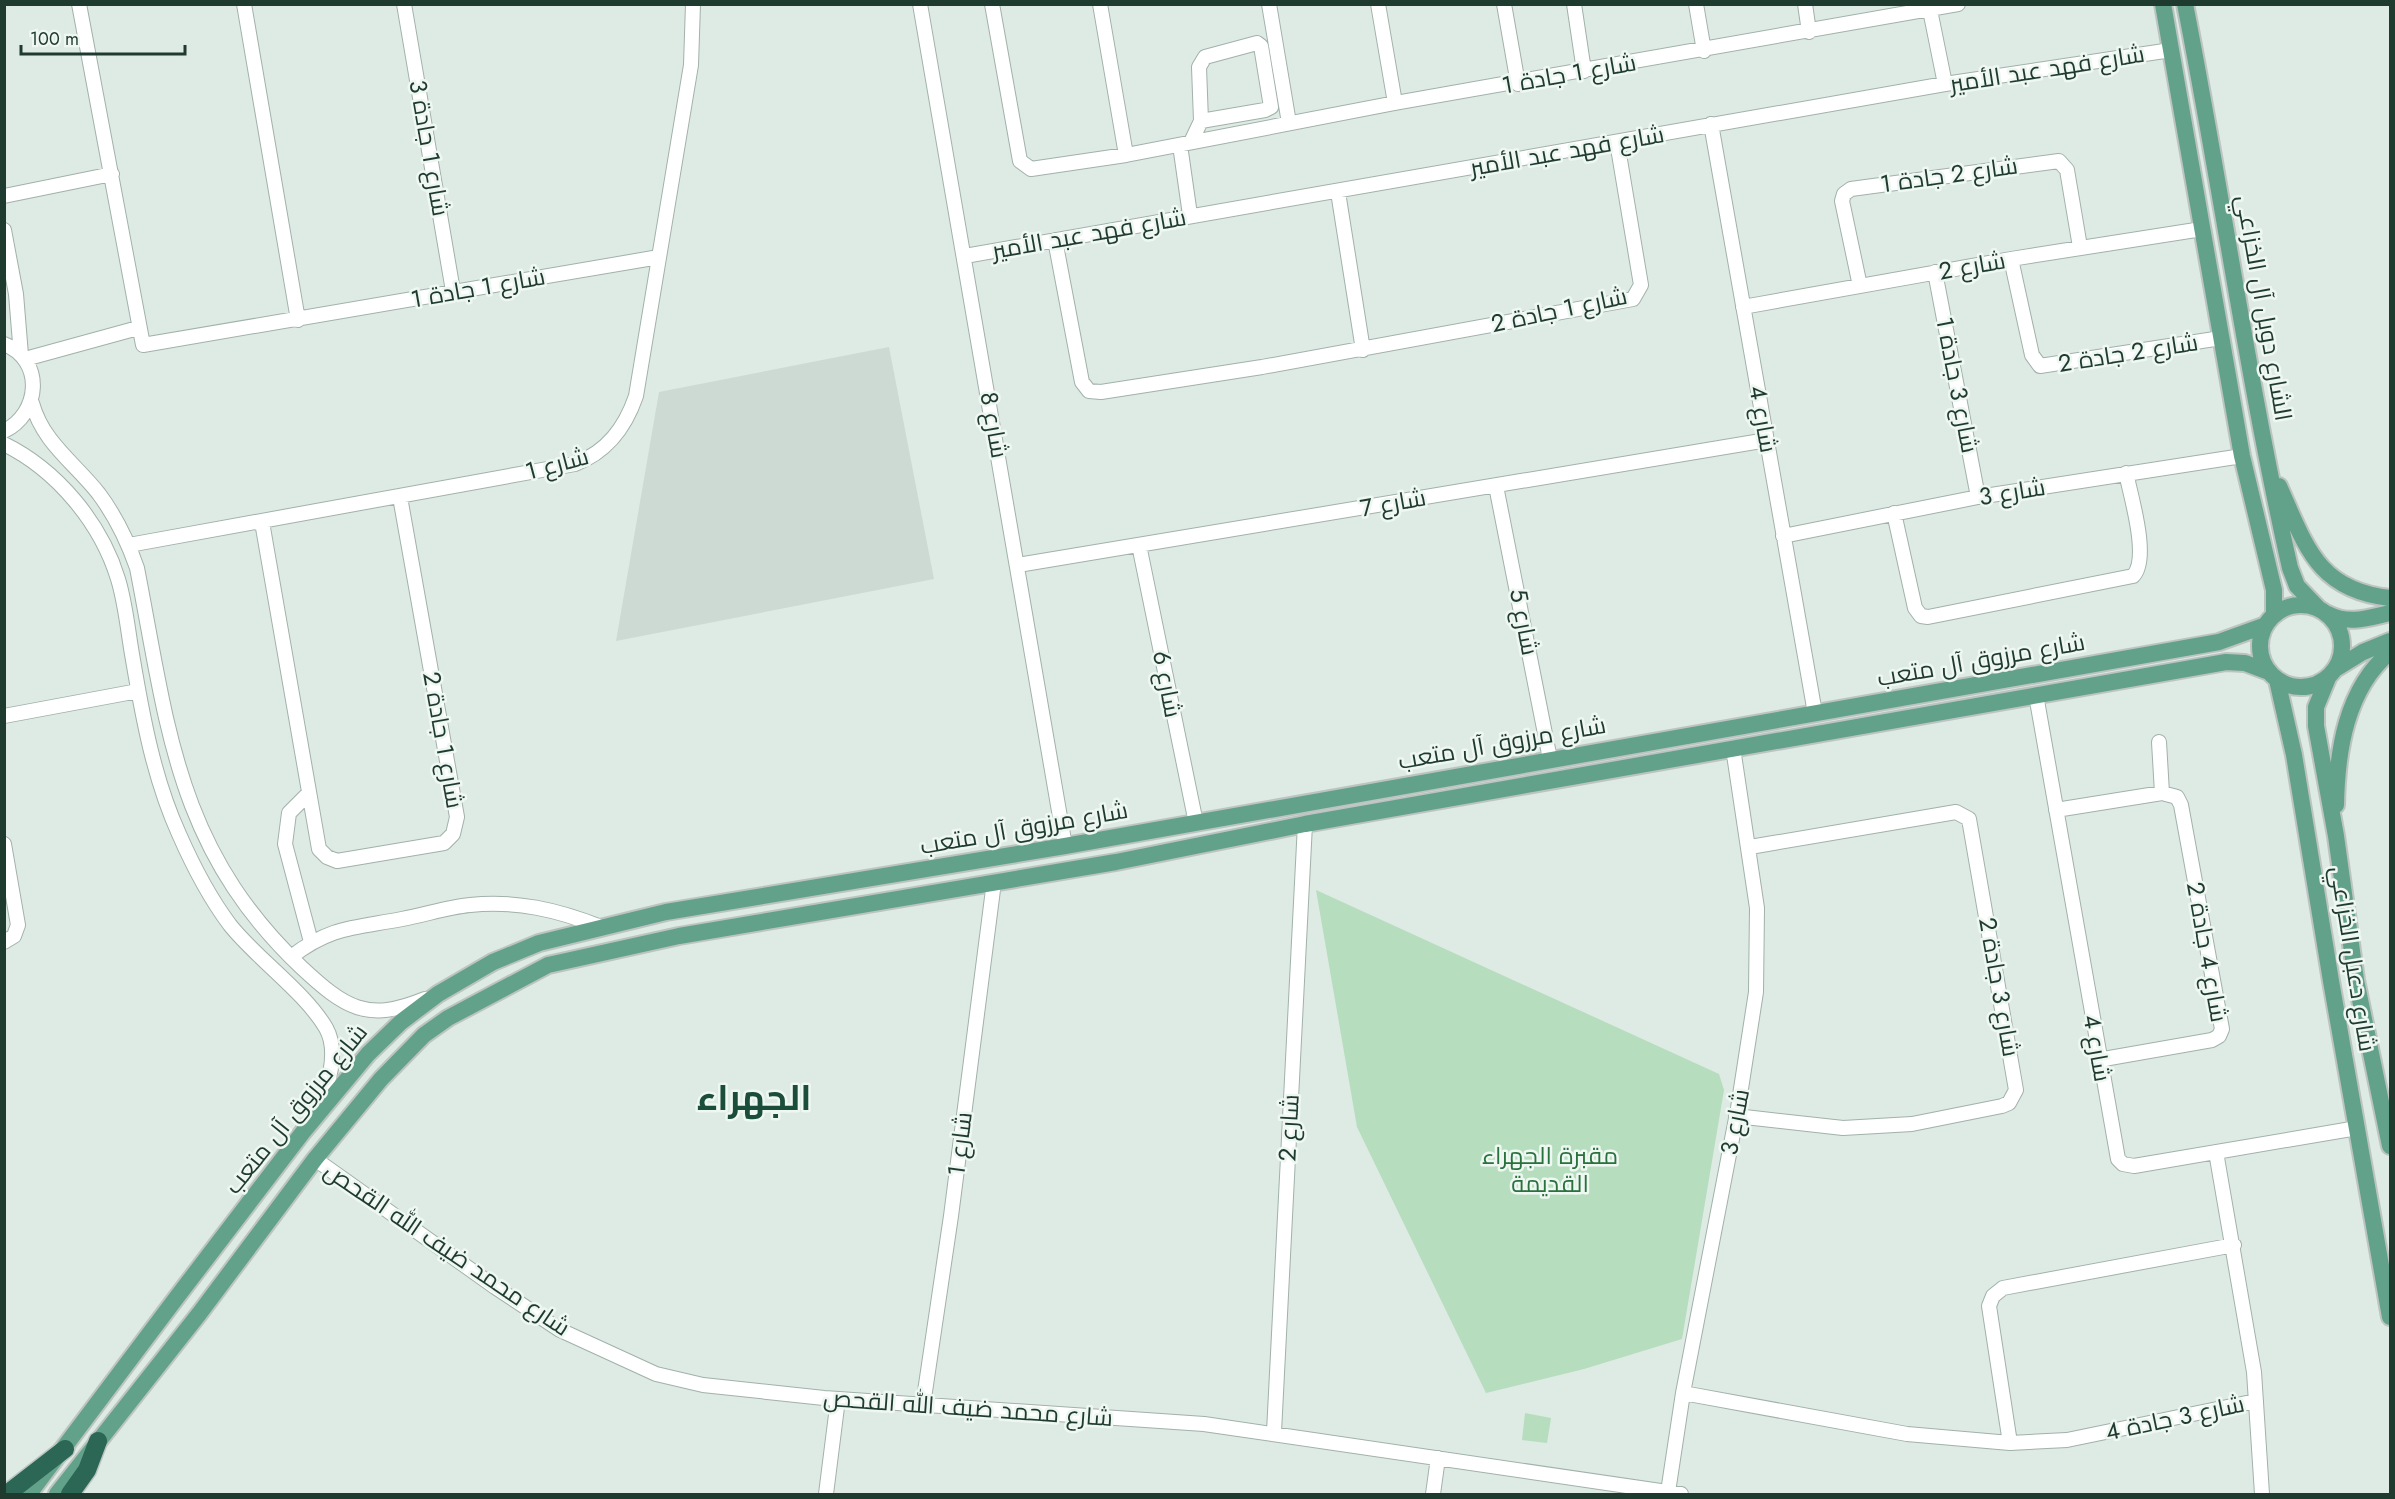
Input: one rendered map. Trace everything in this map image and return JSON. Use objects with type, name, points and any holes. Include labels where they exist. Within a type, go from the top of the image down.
[{"type":"highway","points":[[70,1494],[87,1470],[98,1441]]},
{"type":"highway","points":[[7,1494],[65,1449]]},
{"type":"main road","name":"الشارع دوبل آل الخزاعي","points":[[2163,4],[2242,456],[2274,590],[2270,620]]},
{"type":"main road","name":"الشارع دوبل آل الخزاعي","points":[[2185,4],[2214,152],[2265,455],[2290,568],[2297,586],[2323,611]]},
{"type":"main road","points":[[2184,124],[2194,128],[2207,119]]},
{"type":"main road","points":[[2189,156],[2202,146],[2214,152]]},
{"type":"main road","points":[[2265,455],[2307,549],[2322,569],[2351,590],[2391,598]]},
{"type":"main road","points":[[2391,613],[2345,621],[2310,606],[2291,606],[2270,620],[2262,635],[2261,654],[2273,676],[2287,686],[2309,687],[2363,652],[2391,641]]},
{"type":"main road","points":[[2323,611],[2341,633],[2343,645],[2333,673]]},
{"type":"main road","name":"شارع مرزوق آل متعب","points":[[29,1494],[303,1132],[368,1054],[401,1022],[438,994],[493,962],[539,943],[601,927],[723,902],[1065,846],[2219,642],[2270,620]]},
{"type":"main road","points":[[2336,836],[2337,761],[2348,719],[2366,681],[2378,664],[2391,652]]},
{"type":"main road","name":"شارع مرزوق آل متعب","points":[[57,1494],[199,1314],[315,1159],[381,1079],[424,1035],[468,1006],[548,965],[679,936],[1116,862],[1443,799],[2226,662],[2245,663],[2273,676]]},
{"type":"main road","name":"شارع دعبل الخزاعي","points":[[2333,673],[2319,698],[2315,717],[2341,868],[2356,980],[2391,1146]]},
{"type":"main road","name":"شارع دعبل الخزاعي","points":[[2273,676],[2294,755],[2391,1317]]},
{"type":"main road","points":[[1882,701],[1878,710],[1883,722]]},
{"type":"main road","points":[[1848,707],[1856,719],[1850,728]]},
{"type":"main road","points":[[1441,778],[1436,792],[1443,799]]},
{"type":"main road","points":[[1408,784],[1414,796],[1410,805]]},
{"type":"main road","points":[[2313,868],[2326,878],[2341,868]]},
{"type":"main road","points":[[2319,902],[2328,892],[2344,898]]},
{"type":"street","points":[[4,344],[23,357],[138,328],[112,174],[79,4]]},
{"type":"street","points":[[244,4],[298,320]]},
{"type":"street","name":"شارع 1 جادة 3","points":[[404,4],[453,291]]},
{"type":"street","name":"شارع 1","points":[[129,545],[575,464],[589,459],[610,443],[624,424],[636,396],[691,65],[693,4]]},
{"type":"street","name":"شارع 8","points":[[920,4],[1065,846]]},
{"type":"street","name":"شارع 1 جادة 1","points":[[992,4],[1023,165],[1035,169],[1126,155],[1395,103],[1518,84],[1959,4]]},
{"type":"street","points":[[1100,4],[1126,155]]},
{"type":"street","points":[[1269,4],[1289,123]]},
{"type":"street","points":[[1378,4],[1395,103]]},
{"type":"street","points":[[1504,4],[1518,84]]},
{"type":"street","points":[[1574,4],[1584,71]]},
{"type":"street","points":[[1696,4],[1704,51]]},
{"type":"street","points":[[1805,4],[1809,32]]},
{"type":"street","points":[[1930,10],[1945,84]]},
{"type":"street","points":[[1190,215],[1185,144],[1201,121],[1199,68],[1205,57],[1247,45],[1261,46],[1271,107],[1265,111],[1201,121]]},
{"type":"street","name":"شارع فهد عبد الأمير","points":[[965,256],[1945,84],[2171,50]]},
{"type":"street","name":"شارع 4","points":[[1711,124],[1815,713]]},
{"type":"street","name":"شارع 1 جادة 2","points":[[1055,240],[1082,382],[1089,391],[1112,390],[1363,350],[1637,296],[1641,285],[1617,142]]},
{"type":"street","name":"شارع 2 جادة 1","points":[[1860,285],[1842,201],[1844,194],[1851,189],[2059,161],[2067,170],[2080,247]]},
{"type":"street","points":[[4,196],[112,174]]},
{"type":"street","points":[[1338,192],[1363,350]]},
{"type":"street","name":"شارع 2","points":[[1743,307],[2011,258],[2202,229]]},
{"type":"street","points":[[4,231],[16,294],[23,357],[33,380],[32,403],[42,431],[99,493],[129,545],[137,568],[163,714],[177,767],[195,819],[217,862],[247,906],[291,957],[336,997],[370,1011],[402,1009],[438,994]]},
{"type":"street","name":"شارع 1 جادة 1","points":[[138,328],[144,346],[658,257]]},
{"type":"street","name":"شارع 2 جادة 2","points":[[2011,258],[2032,355],[2040,366],[2221,338]]},
{"type":"street","name":"شارع 3 جادة 1","points":[[1935,272],[1978,497]]},
{"type":"street","points":[[4,431],[25,416],[32,403]]},
{"type":"street","name":"شارع 7","points":[[1018,565],[1767,440]]},
{"type":"street","points":[[4,444],[35,463],[61,485],[83,510],[118,579],[138,691],[159,784],[200,879],[231,926],[297,994],[326,1028],[333,1056],[321,1103],[303,1132]]},
{"type":"street","name":"شارع 3","points":[[1783,536],[1978,497],[2242,456]]},
{"type":"street","points":[[1894,513],[1915,608],[1921,616],[1928,617],[2133,576],[2138,571],[2142,556],[2127,473]]},
{"type":"street","name":"شارع 5","points":[[1496,486],[1550,759]]},
{"type":"street","name":"شارع 1 جادة 2","points":[[262,522],[317,844],[327,857],[337,861],[444,843],[456,828],[456,817],[400,497]]},
{"type":"street","name":"شارع 6","points":[[1139,545],[1196,823]]},
{"type":"street","points":[[4,716],[138,691]]},
{"type":"street","name":"شارع 4","points":[[2036,695],[2098,1060],[2118,1159],[2123,1164],[2134,1166],[2357,1128]]},
{"type":"street","points":[[2056,810],[2162,793],[2159,742]]},
{"type":"street","name":"شارع 3","points":[[1674,1493],[1683,1393],[1736,1116],[1758,971],[1757,908],[1750,847],[1733,748]]},
{"type":"street","name":"شارع 4 جادة 2","points":[[2098,1060],[2212,1040],[2221,1033],[2181,805],[2171,793],[2162,793]]},
{"type":"street","points":[[309,794],[289,813],[285,844],[311,942]]},
{"type":"street","name":"شارع 3 جادة 2","points":[[1736,1116],[1843,1128],[1893,1126],[2002,1106],[2009,1103],[2016,1090],[1970,819],[1956,812],[1750,847]]},
{"type":"street","name":"شارع 2","points":[[1274,1432],[1305,824]]},
{"type":"street","points":[[4,844],[18,925],[14,936],[4,942]]},
{"type":"street","name":"شارع 1","points":[[923,1405],[951,1216],[994,882]]},
{"type":"street","points":[[291,957],[311,942],[338,930],[470,905],[511,903],[542,908],[601,927]]},
{"type":"street","points":[[297,994],[308,993],[312,988],[312,978]]},
{"type":"street","name":"شارع 3 جادة 4","points":[[1683,1393],[1907,1434],[2010,1443],[2067,1440],[2256,1401],[2244,1305],[2216,1152]]},
{"type":"street","name":"شارع محمد ضيف الله القحص","points":[[315,1159],[495,1287],[560,1329],[656,1374],[703,1385],[838,1399],[1204,1424],[1274,1432],[1674,1493]]},
{"type":"street","points":[[2010,1443],[1989,1306],[1993,1296],[2003,1288],[2234,1245]]},
{"type":"street","points":[[826,1494],[838,1399]]},
{"type":"street","points":[[2256,1401],[2262,1494]]},
{"type":"street","points":[[1433,1494],[1437,1458]]},
{"type":"shaded area","points":[[889,347],[934,579],[616,641],[659,392]]},
{"type":"green space","name":"مقبرة الجهراء القديمة","points":[[1316,890],[1719,1074],[1724,1090],[1682,1339],[1584,1369],[1486,1393],[1357,1127]]},
{"type":"green space","points":[[1525,1413],[1551,1418],[1547,1443],[1522,1440]]},
{"type":"district","name":"الجهراء","points":[[754,1097]]}]
